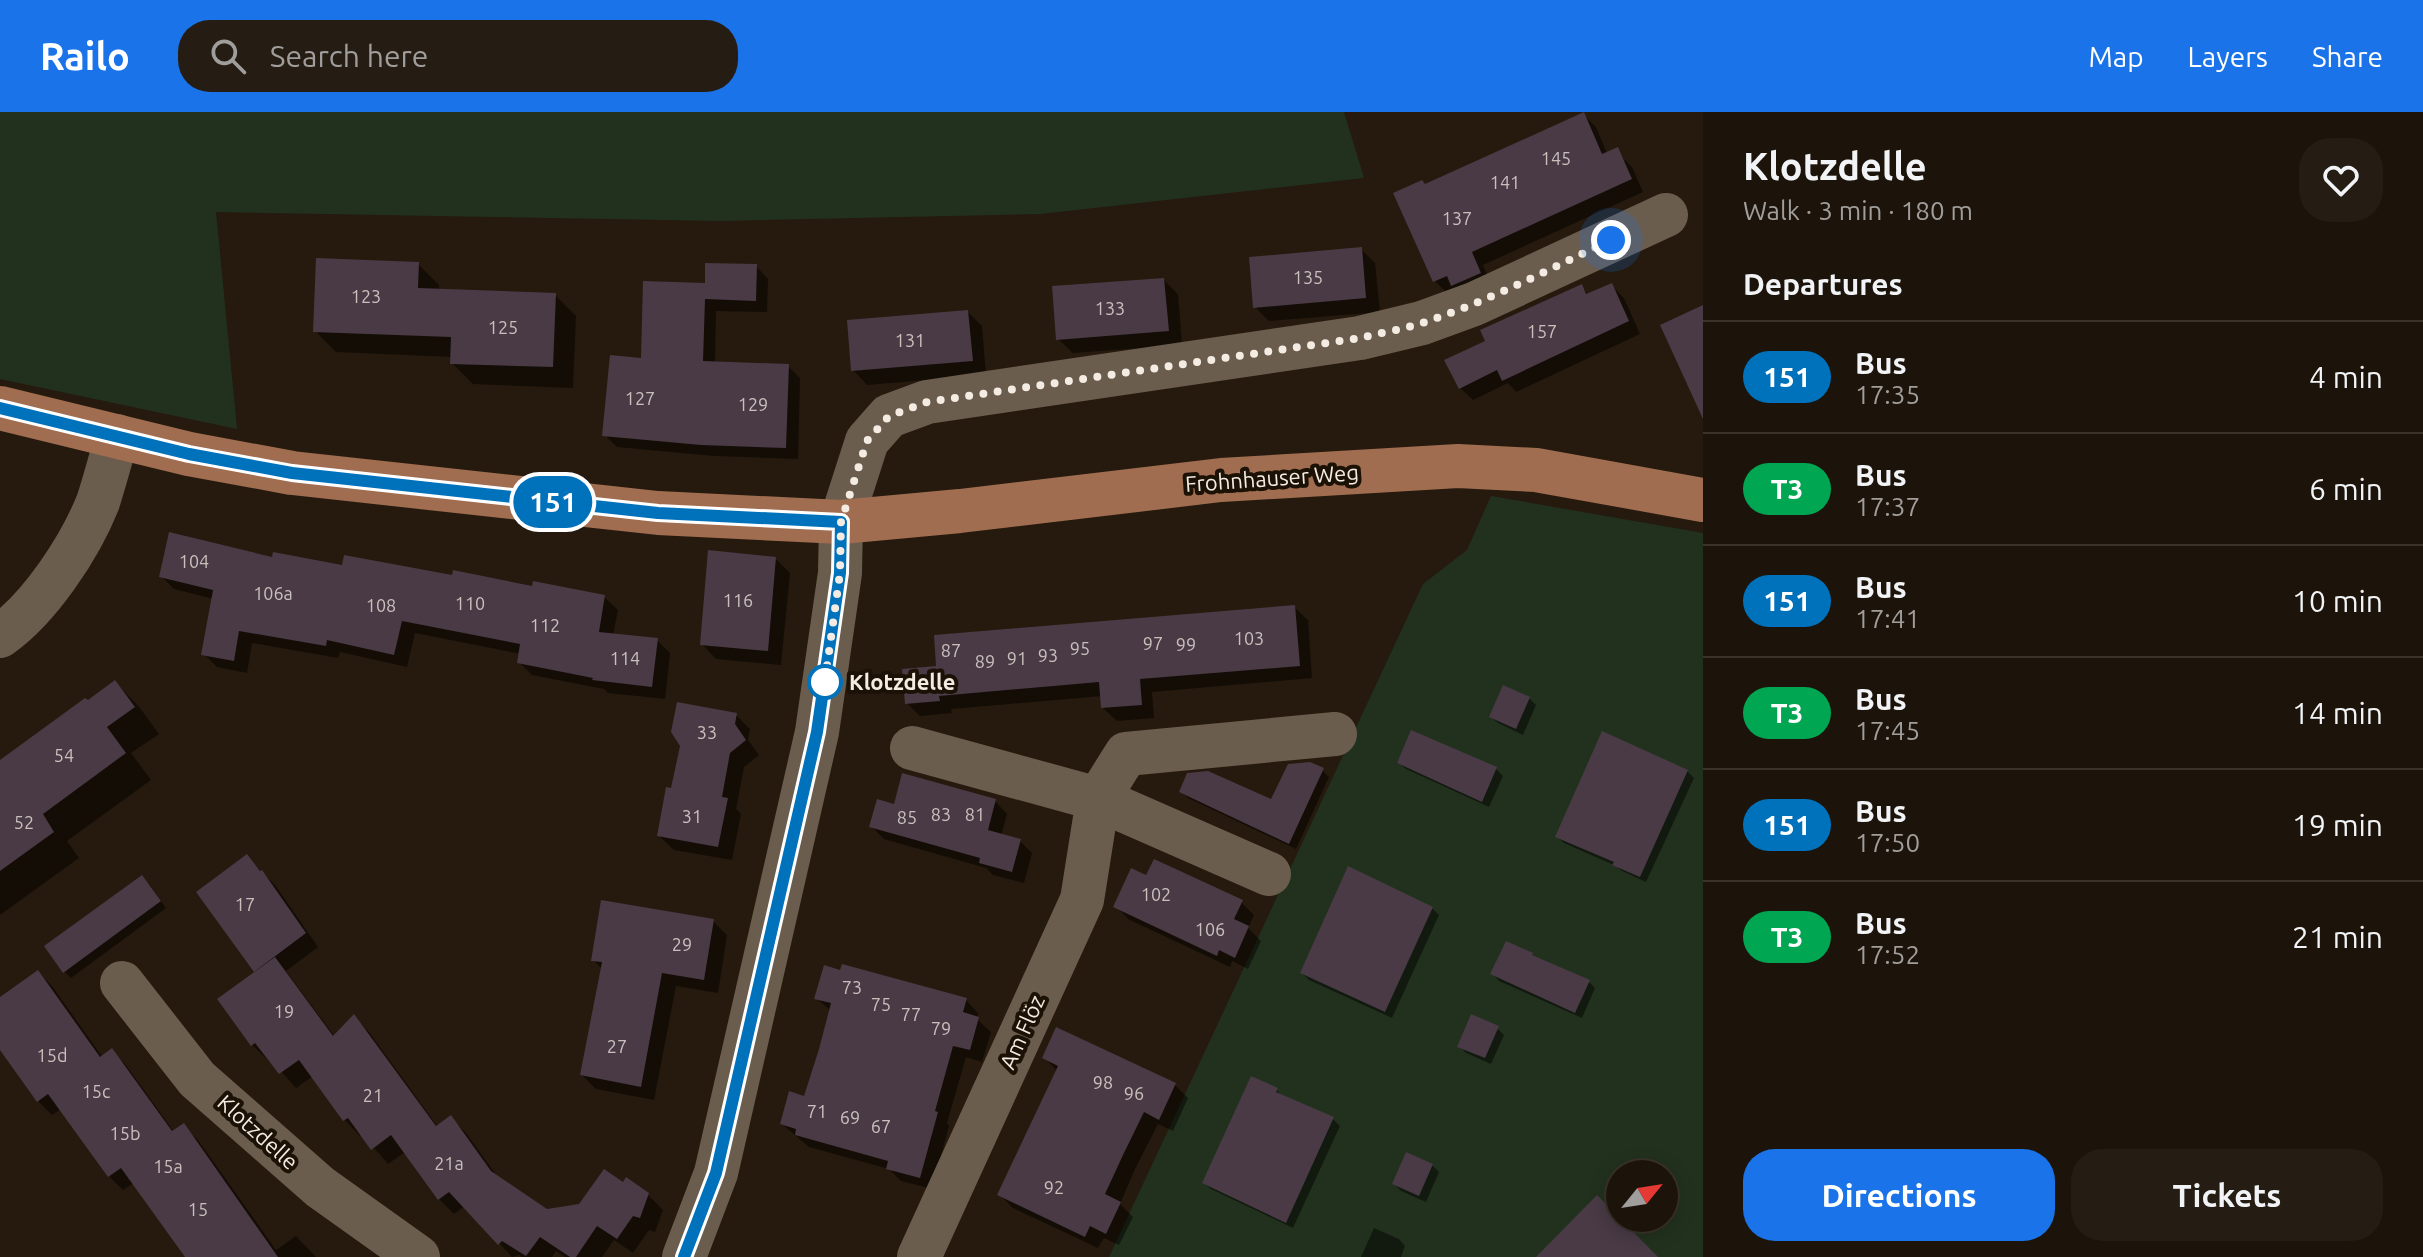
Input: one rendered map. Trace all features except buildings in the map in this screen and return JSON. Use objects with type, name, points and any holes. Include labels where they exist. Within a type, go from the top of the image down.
[{"type":"main road","name":"Frohnhauser Weg","points":[[0,408],[189,454],[337,479],[658,513],[841,522],[1221,480],[1458,466],[1536,470],[1703,500]]},
{"type":"street","points":[[684,1257],[716,1173],[817,732],[840,573],[841,522],[867,441],[889,416],[927,402],[1360,338],[1422,323],[1474,304],[1666,215]]},
{"type":"street","points":[[0,636],[17,624],[64,567],[97,503],[117,436]]},
{"type":"street","name":"Am Flöz","points":[[919,1257],[1082,900],[1098,799],[1126,754],[1335,734]]},
{"type":"street","points":[[912,748],[1098,799],[1269,874]]},
{"type":"street","name":"Klotzdelle","points":[[122,983],[197,1079],[320,1187],[418,1257]]},
{"type":"green space","points":[[0,112],[1344,112],[1364,178],[1040,214],[721,221],[216,212],[237,429],[0,379]]},
{"type":"green space","points":[[1491,496],[1703,533],[1703,1257],[1109,1257],[1423,584],[1467,550]]},
{"type":"bus line","name":"151","points":[[0,408],[189,454],[292,473],[658,513],[841,522],[840,573],[817,732],[716,1173],[684,1257]]},
{"type":"place","name":"Klotzdelle","points":[[825,682]]},
{"type":"route","points":[[825,682],[823,695],[840,573],[841,522],[867,441],[889,416],[927,402],[1381,333],[1422,323],[1474,304],[1611,240]]}]
